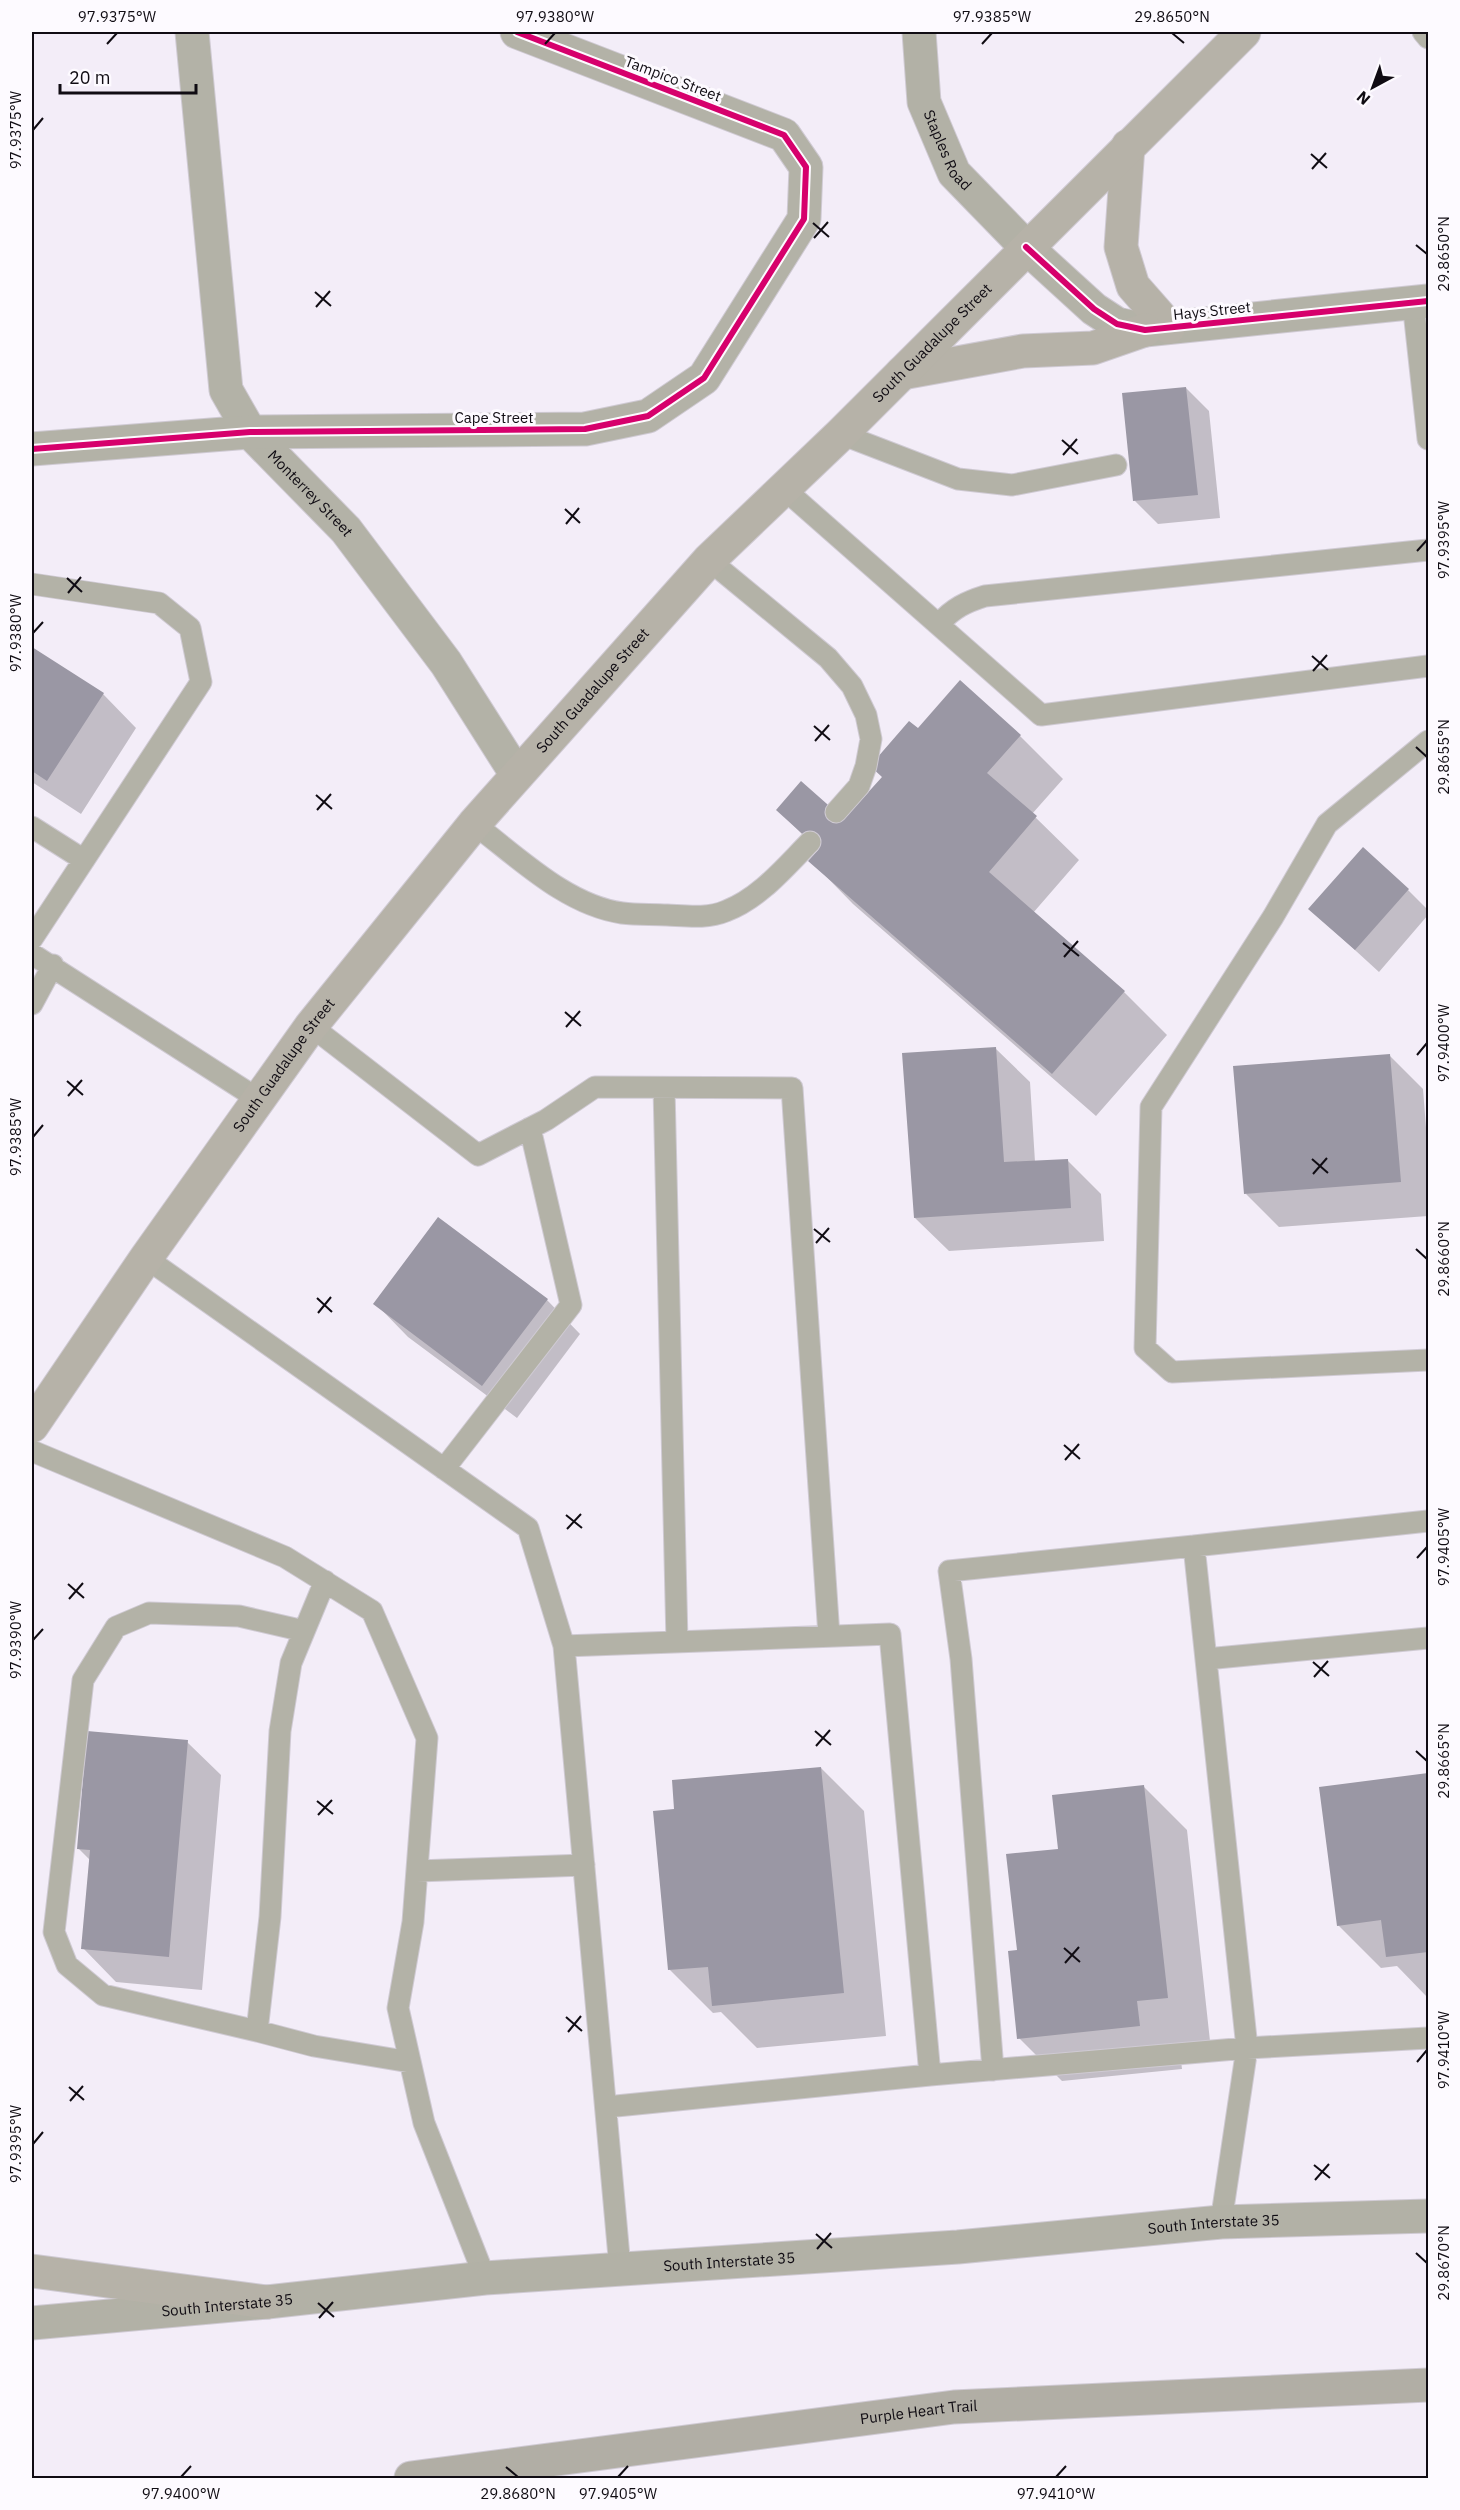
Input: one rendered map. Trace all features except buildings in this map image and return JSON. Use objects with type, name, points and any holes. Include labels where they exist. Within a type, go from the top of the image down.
[{"type":"highway","name":"Purple Heart Trail","points":[[411,2478],[954,2407],[1428,2385]]},
{"type":"main road","name":"Staples Road","points":[[919,32],[924,102],[954,173],[1026,247]]},
{"type":"main road","name":"South Guadalupe Street","points":[[32,1426],[146,1258],[311,1026],[474,824],[709,560],[841,434],[1244,32]]},
{"type":"main road","points":[[902,373],[1023,351],[1093,348],[1157,329],[1133,286],[1121,247],[1128,146]]},
{"type":"main road","name":"South Interstate 35","points":[[32,2323],[267,2302],[485,2278],[958,2247],[1221,2222],[1428,2216]]},
{"type":"main road","points":[[32,2271],[267,2302]]},
{"type":"street","name":"Monterrey Street","points":[[192,32],[226,390],[250,432],[346,530],[446,663],[518,775]]},
{"type":"street","name":"Tampico Street","points":[[517,32],[784,135],[806,167]]},
{"type":"street","name":"Cape Street","points":[[32,449],[250,432],[585,429],[648,416],[704,378],[804,219],[806,167]]},
{"type":"street","name":"Hays Street","points":[[1026,247],[1094,309],[1117,324],[1157,329],[1421,302]]},
{"type":"lane","points":[[1423,32],[1428,38]]},
{"type":"lane","points":[[1421,302],[1428,439]]},
{"type":"lane","points":[[841,434],[958,479],[1012,485],[1116,465]]},
{"type":"lane","points":[[783,488],[1041,715],[1428,666]]},
{"type":"lane","points":[[939,624],[950,611],[964,603],[985,596],[1428,550]]},
{"type":"lane","points":[[709,560],[828,658],[852,686],[866,715],[871,739],[866,766],[859,786],[836,812]]},
{"type":"lane","points":[[32,584],[159,603],[190,628],[201,682],[32,939]]},
{"type":"lane","points":[[1428,741],[1327,824],[1273,917],[1151,1107],[1145,1348],[1172,1372],[1428,1360]]},
{"type":"lane","points":[[474,824],[564,891],[590,904],[621,913],[704,917],[726,912],[745,901],[772,880],[810,842]]},
{"type":"lane","points":[[32,827],[84,860]]},
{"type":"lane","points":[[32,954],[53,965],[258,1099]]},
{"type":"lane","points":[[32,1004],[53,965]]},
{"type":"lane","points":[[311,1026],[478,1155],[530,1128],[595,1087],[792,1088],[829,1636]]},
{"type":"lane","points":[[664,1088],[678,1642]]},
{"type":"lane","points":[[444,1469],[571,1305],[530,1128]]},
{"type":"lane","points":[[146,1258],[528,1528],[564,1646],[620,2268]]},
{"type":"lane","points":[[32,1451],[285,1557],[372,1611],[427,1738],[413,1922],[398,2008],[424,2123],[485,2278]]},
{"type":"lane","points":[[993,2070],[961,1659],[949,1571],[1428,1521]]},
{"type":"lane","points":[[1194,1546],[1247,2048],[1221,2222]]},
{"type":"lane","points":[[257,2031],[270,1917],[280,1731],[291,1663],[325,1581]]},
{"type":"lane","points":[[304,1631],[239,1616],[148,1613],[116,1628],[83,1680],[54,1932],[67,1965],[103,1995],[314,2046],[410,2062]]},
{"type":"lane","points":[[564,1646],[890,1634],[930,2075]]},
{"type":"lane","points":[[1206,1659],[1428,1638]]},
{"type":"lane","points":[[417,1871],[584,1865]]},
{"type":"lane","points":[[606,2107],[930,2075],[1247,2048],[1428,2038]]},
{"type":"cycle path","points":[[32,449],[250,432],[585,429],[648,416],[704,378],[804,219],[806,167],[784,135],[517,32]]},
{"type":"cycle path","points":[[1026,247],[1094,309],[1117,324],[1145,330],[1428,301]]}]
